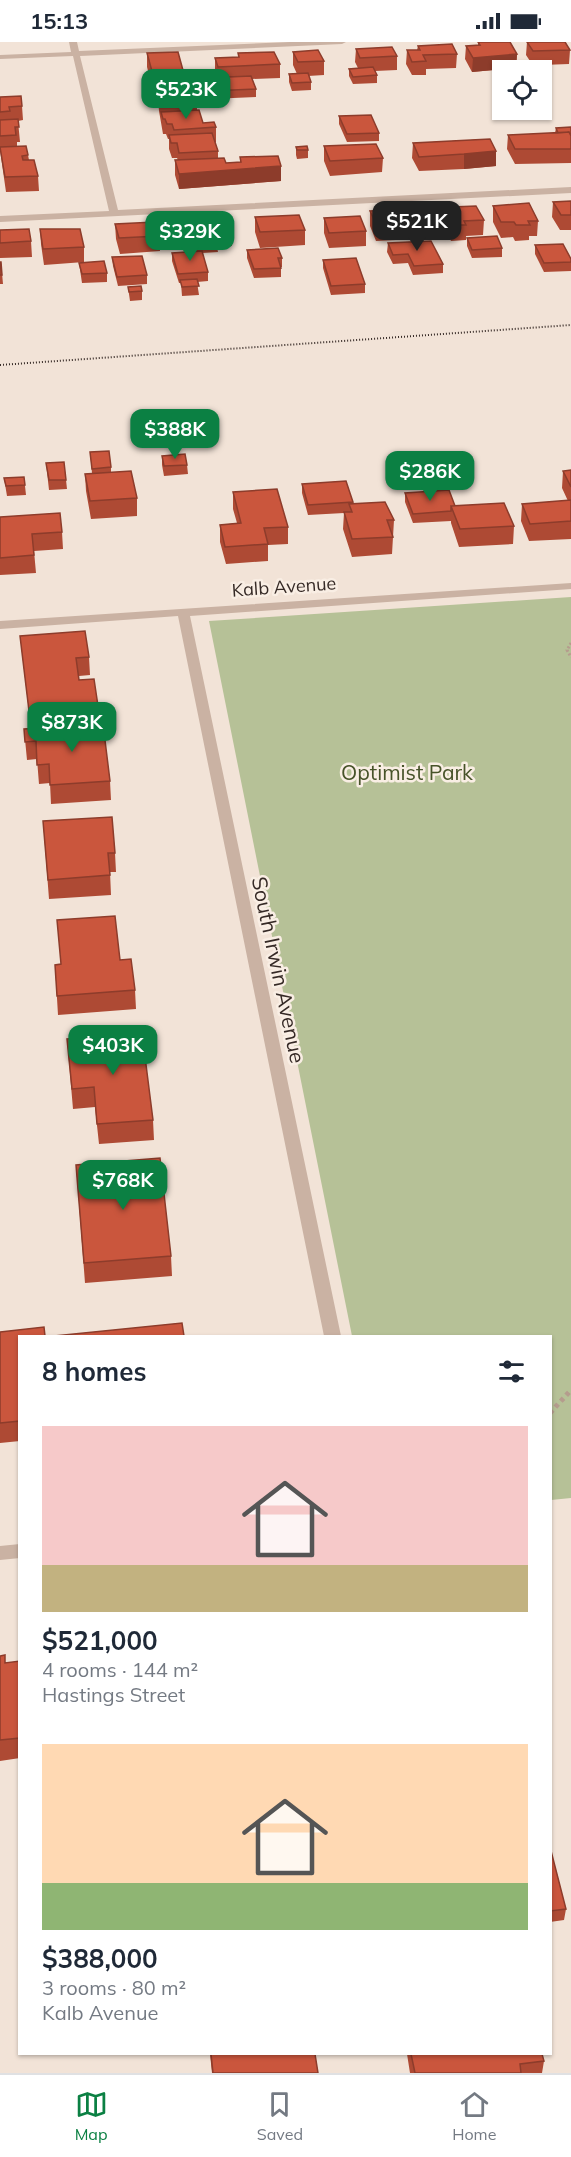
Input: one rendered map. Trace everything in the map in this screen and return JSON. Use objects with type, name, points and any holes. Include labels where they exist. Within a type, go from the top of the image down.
[{"type":"street","points":[[73,42],[114,213]]},
{"type":"street","points":[[0,57],[342,42]]},
{"type":"street","points":[[0,219],[571,190]]},
{"type":"street","name":"Kalb Avenue","points":[[0,625],[571,586]]},
{"type":"street","name":"South Irwin Avenue","points":[[183,612],[332,1335]]},
{"type":"street","points":[[0,1553],[18,1551]]},
{"type":"path","points":[[571,643],[567,650],[571,657]]},
{"type":"path","points":[[552,1411],[571,1390]]},
{"type":"green space","name":"Optimist Park","points":[[571,597],[571,1498],[552,1500],[552,1335],[352,1335],[209,621]]},
{"type":"building","points":[[478,42],[510,42],[517,54],[473,58],[466,46],[480,45]]},
{"type":"building","points":[[527,42],[565,42],[570,50],[533,51]]},
{"type":"building","points":[[452,44],[457,54],[423,55],[426,61],[412,62],[407,50],[420,50],[418,46]]},
{"type":"building","points":[[392,47],[397,56],[360,58],[356,49]]},
{"type":"building","points":[[318,50],[324,61],[298,62],[293,52]]},
{"type":"building","points":[[178,52],[187,85],[156,86],[147,53]]},
{"type":"building","points":[[274,52],[280,64],[218,67],[215,58],[239,57],[238,53]]},
{"type":"building","points":[[373,67],[377,75],[353,77],[349,69]]},
{"type":"building","points":[[308,73],[311,82],[292,83],[289,74]]},
{"type":"building","points":[[251,76],[256,89],[210,91],[205,78]]},
{"type":"building","points":[[192,88],[197,104],[160,106],[158,97],[162,97],[160,90]]},
{"type":"building","points":[[21,96],[22,106],[9,107],[10,111],[0,112],[0,97]]},
{"type":"building","points":[[199,110],[203,123],[214,122],[216,127],[174,130],[172,124],[167,124],[163,119],[161,112]]},
{"type":"building","points":[[371,115],[379,133],[347,134],[339,116]]},
{"type":"building","points":[[18,119],[19,127],[15,127],[16,135],[0,136],[0,120]]},
{"type":"building","points":[[571,127],[571,136],[569,132],[558,133],[556,128]]},
{"type":"building","points":[[569,132],[571,149],[515,149],[508,135]]},
{"type":"building","points":[[212,133],[218,151],[179,153],[177,143],[171,143],[169,135]]},
{"type":"building","points":[[490,139],[496,151],[419,157],[413,143]]},
{"type":"building","points":[[376,144],[383,158],[330,161],[324,146]]},
{"type":"building","points":[[26,146],[28,155],[22,156],[23,160],[34,160],[38,176],[5,177],[0,147]]},
{"type":"building","points":[[307,146],[308,150],[297,150],[296,147]]},
{"type":"building","points":[[278,156],[281,166],[179,174],[175,160],[224,158],[226,163],[241,162],[240,157]]},
{"type":"building","points":[[571,201],[571,215],[561,215],[553,202]]},
{"type":"building","points":[[529,203],[538,221],[528,221],[530,225],[501,222],[493,206]]},
{"type":"building","points":[[476,206],[484,220],[464,221],[466,225],[452,225],[450,221],[435,222],[428,208]]},
{"type":"building","points":[[409,209],[416,224],[377,226],[370,211]]},
{"type":"building","points":[[299,215],[305,230],[260,232],[255,217]]},
{"type":"building","points":[[360,216],[366,231],[329,233],[324,218]]},
{"type":"building","points":[[227,219],[231,231],[216,232],[217,237],[197,238],[190,234],[185,221]]},
{"type":"building","points":[[155,222],[159,236],[119,238],[115,224]]},
{"type":"building","points":[[29,229],[31,241],[0,243],[0,230]]},
{"type":"building","points":[[40,229],[80,229],[84,247],[43,249]]},
{"type":"building","points":[[497,236],[502,248],[472,250],[467,238]]},
{"type":"building","points":[[431,241],[443,264],[414,266],[408,254],[393,255],[388,243]]},
{"type":"building","points":[[563,244],[571,262],[544,263],[535,245]]},
{"type":"building","points":[[278,248],[282,258],[278,258],[281,268],[254,269],[247,250]]},
{"type":"building","points":[[202,251],[208,272],[178,274],[172,253]]},
{"type":"building","points":[[142,256],[147,275],[117,277],[112,257]]},
{"type":"building","points":[[356,258],[365,284],[331,286],[323,260]]},
{"type":"building","points":[[104,261],[107,273],[82,274],[79,263]]},
{"type":"building","points":[[197,279],[199,286],[182,287],[180,280]]},
{"type":"building","points":[[141,286],[142,291],[129,292],[128,287]]},
{"type":"building","points":[[109,451],[111,467],[92,469],[90,452]]},
{"type":"building","points":[[185,454],[187,465],[164,466],[162,456]]},
{"type":"building","points":[[64,462],[66,480],[49,480],[46,463]]},
{"type":"building","points":[[571,470],[571,487],[563,471]]},
{"type":"building","points":[[131,471],[137,498],[90,501],[85,474]]},
{"type":"building","points":[[24,477],[25,485],[6,486],[4,478]]},
{"type":"building","points":[[346,481],[353,502],[308,505],[302,484]]},
{"type":"building","points":[[277,489],[288,527],[264,528],[268,544],[225,547],[220,525],[241,523],[233,492]]},
{"type":"building","points":[[449,490],[455,506],[451,506],[451,511],[413,514],[405,493]]},
{"type":"building","points":[[571,500],[571,521],[530,524],[522,504]]},
{"type":"building","points":[[385,502],[394,520],[387,520],[393,537],[352,539],[344,512],[352,512],[349,504]]},
{"type":"building","points":[[504,503],[514,526],[460,529],[451,506]]},
{"type":"building","points":[[60,513],[62,532],[32,534],[34,555],[0,558],[0,517]]},
{"type":"building","points":[[85,631],[89,657],[76,658],[79,680],[94,679],[98,706],[29,711],[20,636]]},
{"type":"building","points":[[103,724],[110,781],[50,785],[49,764],[37,765],[36,741],[25,742],[24,729]]},
{"type":"building","points":[[112,817],[115,853],[108,853],[110,875],[48,880],[43,821]]},
{"type":"building","points":[[115,916],[120,960],[131,959],[135,990],[57,996],[55,965],[61,964],[57,920]]},
{"type":"building","points":[[142,1033],[153,1120],[97,1124],[94,1087],[72,1089],[67,1039]]},
{"type":"building","points":[[160,1158],[171,1256],[84,1263],[76,1165]]},
{"type":"building","points":[[182,1323],[184,1335],[64,1335]]},
{"type":"building","points":[[44,1327],[45,1335],[18,1335],[18,1421],[0,1423],[0,1332]]},
{"type":"building","points":[[5,1655],[5,1663],[18,1661],[18,1738],[0,1740],[0,1656]]},
{"type":"building","points":[[552,1855],[566,1909],[552,1911]]},
{"type":"building","points":[[211,2055],[315,2055],[318,2073],[213,2073]]},
{"type":"building","points":[[411,2055],[542,2055],[544,2061],[520,2064],[521,2073],[415,2073]]},
{"type":"railway","points":[[0,365],[571,325]]}]
